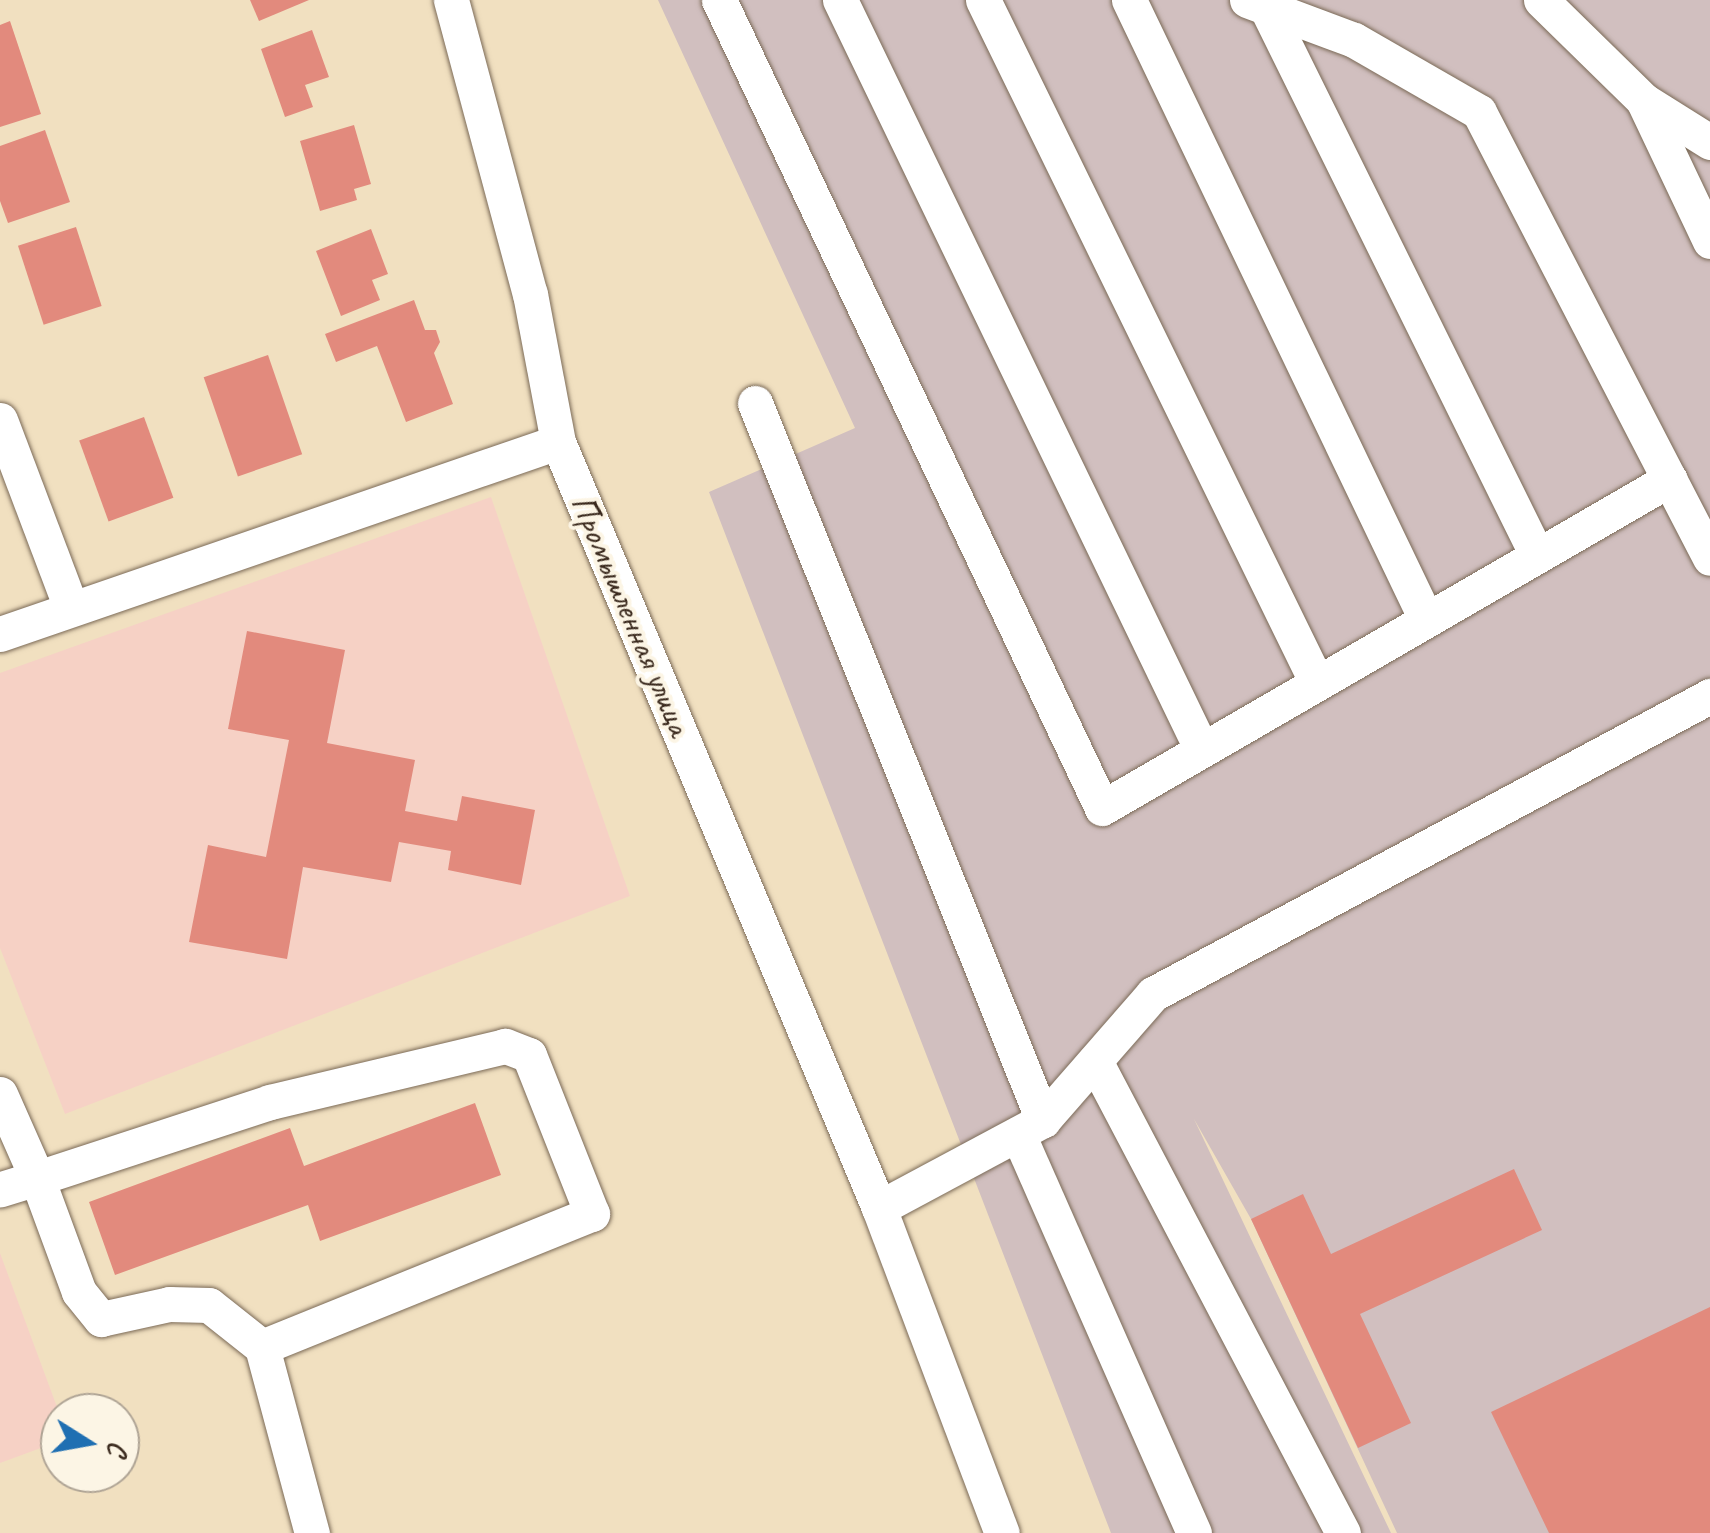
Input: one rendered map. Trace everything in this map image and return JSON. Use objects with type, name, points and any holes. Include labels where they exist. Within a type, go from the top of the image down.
[{"type":"street","name":"Промышленная улица","points":[[452,0],[530,294],[558,442],[879,1208],[1002,1533]]},
{"type":"street","points":[[719,0],[1102,808],[1670,479]]},
{"type":"street","points":[[840,0],[1201,748]]},
{"type":"street","points":[[983,0],[1317,682]]},
{"type":"street","points":[[1129,0],[1426,618]]},
{"type":"street","points":[[1541,0],[1643,100],[1710,142]]},
{"type":"street","points":[[1257,4],[1537,555]]},
{"type":"street","points":[[1257,4],[1354,40],[1479,112],[1710,558]]},
{"type":"street","points":[[1643,100],[1710,241]]},
{"type":"street","points":[[755,403],[1030,1127],[1194,1533]]},
{"type":"street","points":[[0,420],[71,608]]},
{"type":"street","points":[[0,634],[558,442]]},
{"type":"street","points":[[879,1208],[1030,1127],[1170,984],[1710,696]]},
{"type":"street","points":[[0,1190],[270,1102],[504,1046],[529,1055],[592,1214],[262,1348]]},
{"type":"street","points":[[1095,1061],[1343,1533]]},
{"type":"street","points":[[0,1094],[37,1178],[79,1292],[101,1318],[170,1304],[209,1305],[262,1348],[312,1533]]},
{"type":"shaded area","points":[[658,0],[1710,0],[1710,1533],[1397,1533],[1251,1219],[1194,1119],[1391,1533],[1111,1533],[709,492],[855,428]]},
{"type":"shaded area","points":[[491,497],[630,896],[65,1114],[0,948],[0,673]]},
{"type":"shaded area","points":[[0,1253],[52,1393],[40,1393],[40,1448],[0,1463]]},
{"type":"building","points":[[250,0],[309,0],[259,21]]},
{"type":"building","points":[[10,21],[41,114],[0,127],[0,25]]},
{"type":"building","points":[[312,30],[329,77],[305,85],[313,107],[285,117],[261,49]]},
{"type":"building","points":[[354,125],[371,184],[354,189],[357,200],[320,211],[300,141]]},
{"type":"building","points":[[45,130],[70,202],[8,223],[0,201],[0,146]]},
{"type":"building","points":[[76,227],[102,306],[44,325],[18,246]]},
{"type":"building","points":[[371,229],[388,274],[372,280],[380,300],[341,316],[316,251]]},
{"type":"building","points":[[414,300],[425,330],[436,330],[440,342],[434,353],[453,404],[406,422],[377,346],[336,362],[325,334]]},
{"type":"building","points":[[268,355],[302,454],[238,476],[204,377]]},
{"type":"building","points":[[144,417],[173,498],[109,521],[79,441]]},
{"type":"building","points":[[247,631],[345,650],[327,743],[415,760],[405,811],[457,821],[462,796],[535,810],[521,885],[448,870],[451,851],[399,842],[391,882],[303,867],[287,959],[189,942],[208,845],[266,857],[289,740],[228,729]]},
{"type":"building","points":[[475,1103],[501,1175],[320,1241],[308,1205],[115,1275],[89,1202],[290,1128],[304,1166]]},
{"type":"building","points":[[1514,1169],[1542,1230],[1360,1314],[1411,1423],[1358,1448],[1251,1219],[1303,1194],[1331,1254]]},
{"type":"building","points":[[1710,1307],[1710,1533],[1549,1533],[1491,1412]]}]
